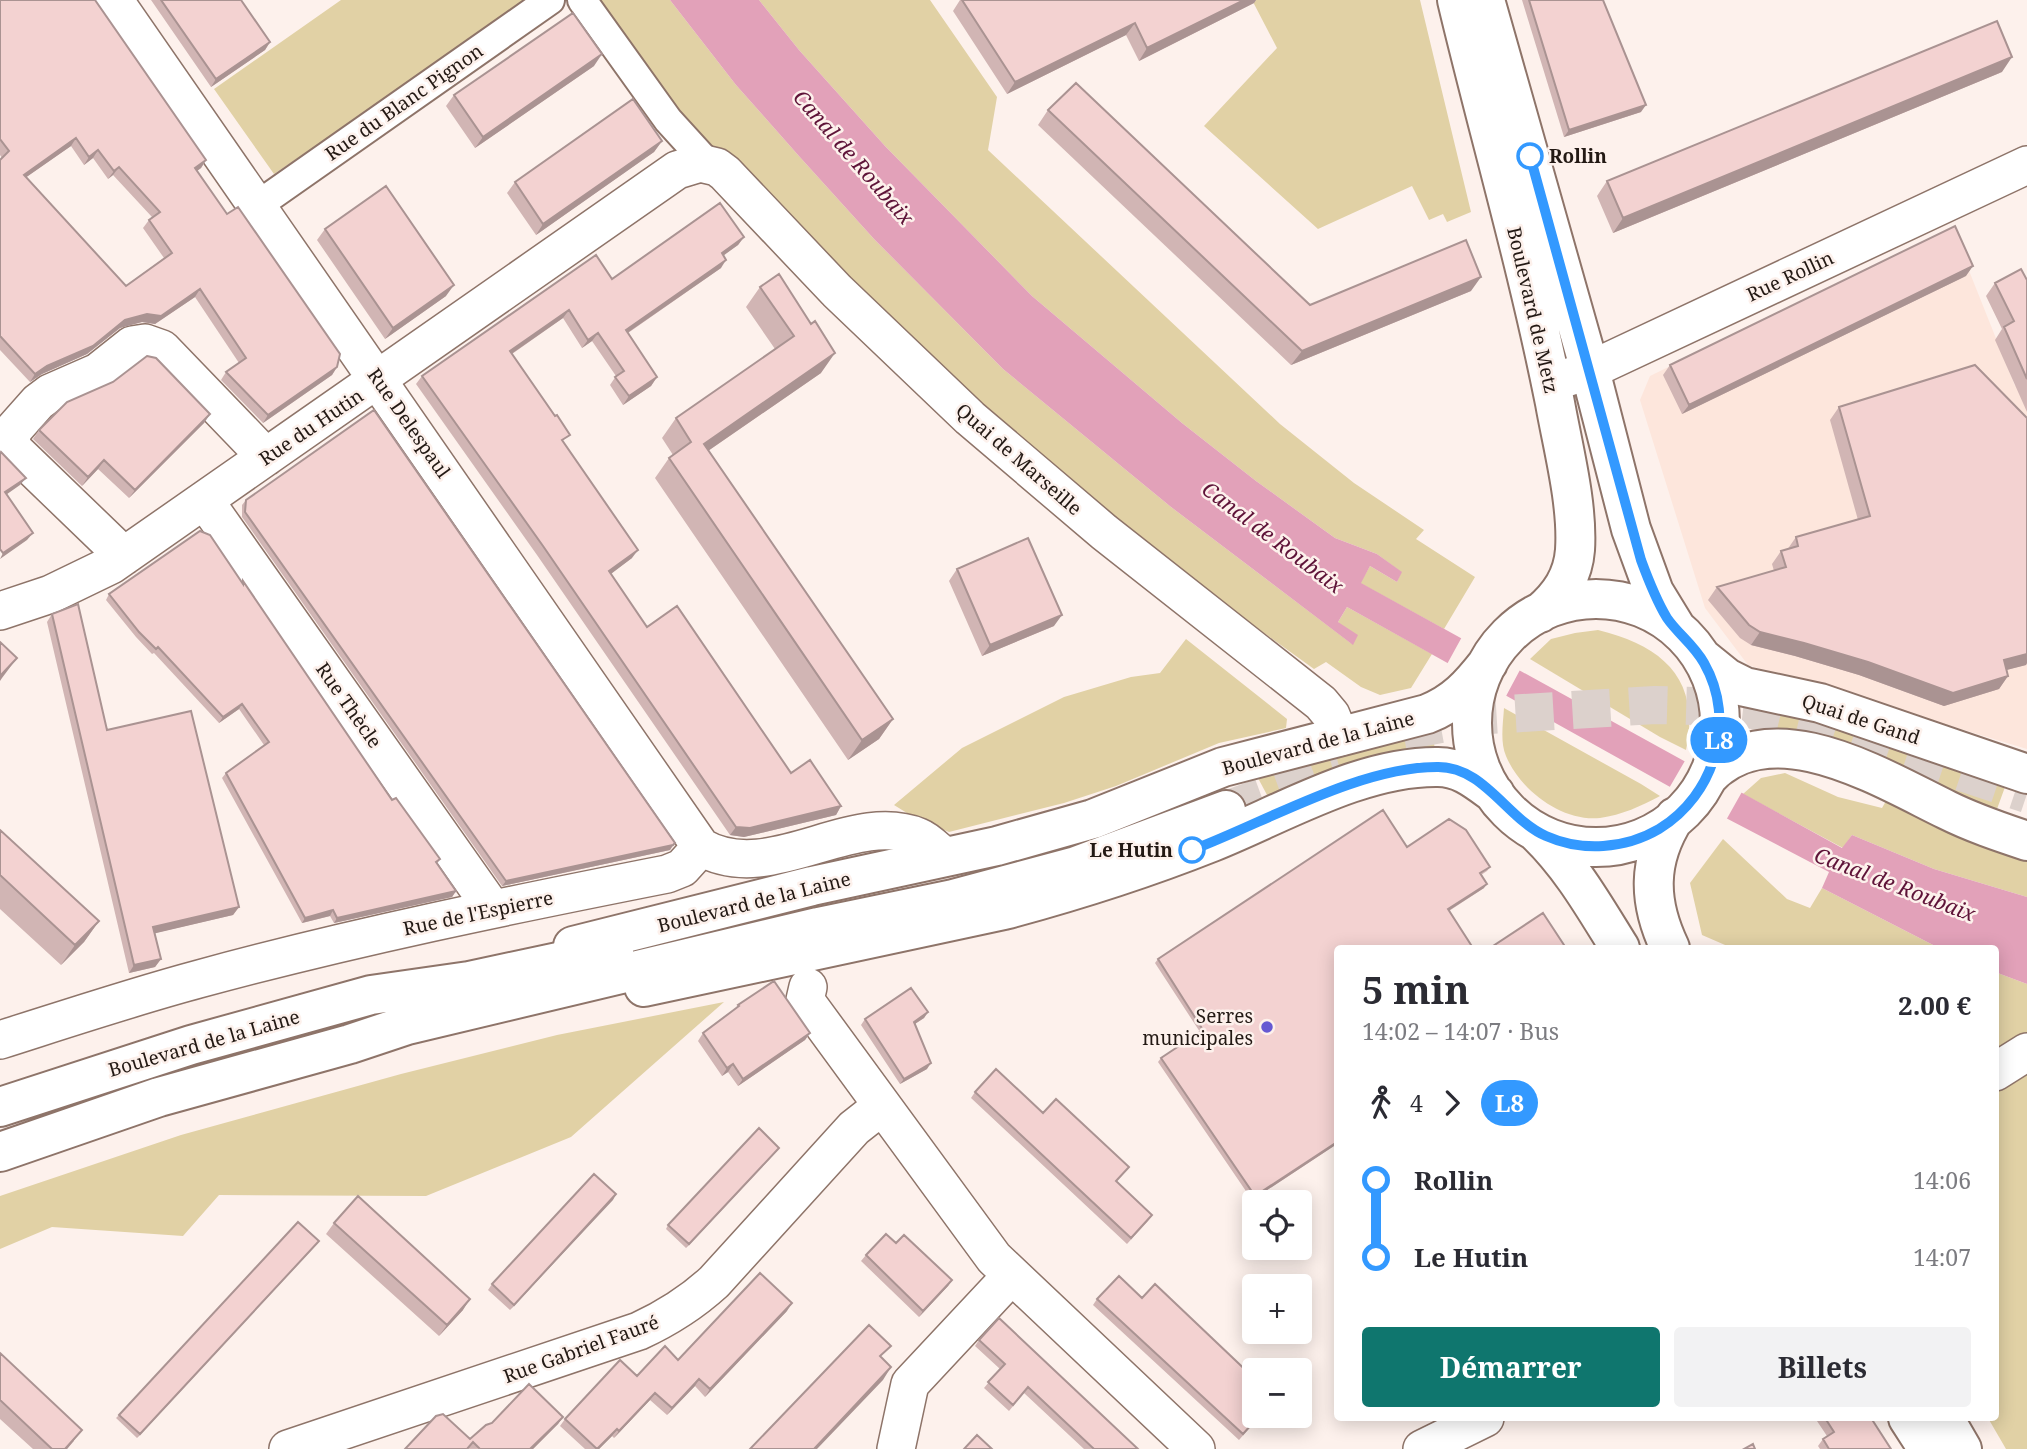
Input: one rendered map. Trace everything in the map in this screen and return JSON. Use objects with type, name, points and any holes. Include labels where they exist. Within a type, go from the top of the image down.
[{"type":"main road","name":"Boulevard de Metz","points":[[1458,0],[1551,383],[1570,490],[1575,542],[1572,565],[1565,585],[1553,602],[1540,613]]},
{"type":"main road","name":"Boulevard de Metz","points":[[1485,0],[1641,560],[1668,618],[1689,643]]},
{"type":"main road","points":[[1540,613],[1573,601],[1614,601],[1648,611],[1689,643],[1714,685],[1719,709],[1715,765],[1660,843],[1653,874],[1656,912],[1669,945]]},
{"type":"main road","name":"Boulevard de la Laine","points":[[0,1107],[178,1049],[371,995],[812,886],[997,846],[1093,818],[1223,767],[1427,714],[1468,698],[1497,650],[1526,621],[1540,613]]},
{"type":"main road","name":"Quai de Gand","points":[[1689,643],[1727,678],[1745,687],[1820,704],[2027,774]]},
{"type":"main road","points":[[1468,698],[1475,750],[1483,773],[1495,794],[1512,813],[1548,844],[1581,886],[1618,945]]},
{"type":"main road","points":[[1715,765],[1752,751],[1774,747],[1824,755],[1983,826],[2027,841]]},
{"type":"main road","name":"Boulevard de la Laine","points":[[0,1152],[159,1097],[350,1044],[480,1022],[1004,910],[1147,866],[1248,828],[1343,786],[1389,774],[1438,767],[1455,769],[1495,794]]},
{"type":"main road","points":[[350,1044],[464,1011],[818,927],[953,900],[1042,876],[1113,854],[1222,799],[977,872],[469,981],[371,995]]},
{"type":"main road","points":[[1532,828],[1572,844],[1597,846],[1639,839],[1678,815]]},
{"type":"main road","points":[[1910,1421],[1928,1449]]},
{"type":"main road","points":[[1946,1421],[1962,1449]]},
{"type":"street","name":"Rue Delespaul","points":[[114,0],[701,847]]},
{"type":"street","name":"Rue du Blanc Pignon","points":[[258,205],[550,0]]},
{"type":"street","name":"Quai de Marseille","points":[[582,0],[668,120],[693,167],[725,173],[837,291],[970,418],[1104,532],[1321,704],[1331,715],[1340,737]]},
{"type":"street","name":"Rue Rollin","points":[[1551,383],[1590,370],[2027,165]]},
{"type":"street","name":"Rue du Hutin","points":[[0,611],[78,582],[124,556],[693,167]]},
{"type":"street","points":[[124,556],[13,449],[11,439],[14,429],[44,397],[98,372],[132,345],[152,344],[162,349],[266,457]]},
{"type":"street","name":"Rue Thècle","points":[[205,501],[492,908]]},
{"type":"street","points":[[701,847],[712,854],[732,860],[752,860],[869,833],[889,831],[922,838],[945,857]]},
{"type":"street","name":"Rue de l'Espierre","points":[[0,1040],[197,979],[492,908],[667,874],[682,867],[701,847]]},
{"type":"street","points":[[808,987],[805,1000],[974,1234],[1011,1276],[1196,1449]]},
{"type":"street","points":[[1999,1070],[2027,1052]]},
{"type":"street","name":"Rue Gabriel Fauré","points":[[288,1449],[627,1335],[668,1318],[692,1302],[714,1282],[854,1128],[873,1093]]},
{"type":"street","points":[[896,1449],[910,1384],[1011,1276]]},
{"type":"street","points":[[1422,1449],[1479,1421]]},
{"type":"shaded area","points":[[341,0],[532,0],[274,174],[214,89]]},
{"type":"shaded area","points":[[589,0],[670,0],[736,85],[798,155],[874,239],[1003,369],[1171,507],[1352,644],[1338,622],[1347,607],[1432,654],[1411,688],[1380,695],[1361,687],[1326,662],[1314,669],[1217,599],[1101,507],[973,397],[702,149]]},
{"type":"shaded area","points":[[759,0],[930,0],[997,97],[988,150],[1280,424],[1354,483],[1424,530],[1416,539],[1475,577],[1444,629],[1360,583],[1370,566],[1397,582],[1401,572],[1377,554],[1335,538],[1256,481],[1182,423],[1032,296],[885,146],[799,50]]},
{"type":"shaded area","points":[[1252,0],[1420,0],[1471,212],[1447,222],[1443,214],[1429,220],[1412,186],[1318,229],[1204,126],[1277,48]]},
{"type":"shaded area","points":[[1952,228],[2015,386],[2027,381],[2027,749],[1748,665],[1705,608],[1640,400],[1650,376]]},
{"type":"shaded area","points":[[1598,630],[1641,646],[1672,669],[1682,685],[1688,704],[1686,750],[1530,659],[1551,639]]},
{"type":"shaded area","points":[[1186,639],[1287,719],[1286,728],[1219,743],[1116,786],[1064,803],[949,832],[915,818],[894,805],[962,748],[1064,697],[1131,677],[1160,673]]},
{"type":"shaded area","points":[[1760,700],[2009,776],[1993,820],[1816,738],[1760,729]]},
{"type":"shaded area","points":[[1504,708],[1660,796],[1631,810],[1600,818],[1571,815],[1557,809],[1532,792],[1512,769],[1503,745]]},
{"type":"shaded area","points":[[1432,721],[1435,753],[1274,808],[1251,765]]},
{"type":"shaded area","points":[[1785,773],[1838,797],[1882,808],[1890,794],[2027,851],[2027,897],[1934,869],[1852,835],[1843,848],[1743,794],[1761,778]]},
{"type":"shaded area","points":[[1723,839],[1787,899],[1810,908],[1822,888],[1933,945],[1725,945],[1702,935],[1690,883]]},
{"type":"shaded area","points":[[1999,974],[2027,984],[2027,1449],[2006,1449],[1990,1421],[1999,1421]]},
{"type":"shaded area","points":[[724,1002],[571,1137],[426,1196],[219,1195],[183,1236],[52,1227],[0,1249],[0,1196],[181,1135],[401,1074],[557,1035]]},
{"type":"water","name":"Canal de Roubaix","points":[[670,0],[759,0],[799,50],[885,146],[1032,296],[1182,423],[1256,481],[1335,538],[1377,554],[1402,572],[1397,582],[1370,566],[1361,583],[1842,848],[1852,835],[1934,869],[2027,897],[2027,984],[1999,974],[1999,945],[1933,945],[1822,888],[1829,872],[1724,817],[1347,607],[1338,622],[1358,635],[1353,645],[1171,507],[1003,369],[874,239],[736,85]]},
{"type":"pier","points":[[1463,635],[1521,668],[1505,698],[1446,666]]},
{"type":"pier","points":[[1686,759],[1743,790],[1725,822],[1668,790]]},
{"type":"building","points":[[0,0],[95,0],[206,160],[195,168],[227,214],[238,207],[340,354],[337,367],[268,415],[226,372],[246,358],[200,289],[161,316],[147,314],[125,320],[93,346],[35,374],[0,336],[0,160],[9,151],[0,139]],"holes":[[[76,138],[89,157],[98,150],[114,171],[119,167],[160,212],[149,220],[172,253],[126,286],[24,175]]]},
{"type":"building","points":[[161,0],[241,0],[270,42],[216,79]]},
{"type":"building","points":[[962,0],[1244,0],[1147,48],[1135,23],[1015,82]]},
{"type":"building","points":[[1529,0],[1603,0],[1646,105],[1569,130]]},
{"type":"building","points":[[573,13],[602,54],[483,137],[454,95]]},
{"type":"building","points":[[1997,21],[2012,57],[1623,218],[1607,181]]},
{"type":"building","points":[[1076,83],[1310,305],[1466,240],[1481,277],[1302,351],[1048,110]]},
{"type":"building","points":[[633,99],[662,141],[543,224],[515,182]]},
{"type":"building","points":[[386,186],[454,285],[393,328],[325,229]]},
{"type":"building","points":[[720,203],[744,237],[722,253],[726,260],[626,330],[657,377],[629,396],[615,377],[624,371],[598,333],[588,340],[569,310],[510,351],[570,435],[562,440],[638,550],[609,571],[647,627],[677,606],[791,773],[810,760],[841,806],[750,828],[736,827],[543,546],[422,376],[596,255],[612,279]]},
{"type":"building","points":[[1955,226],[1973,266],[1689,405],[1670,365]]},
{"type":"building","points":[[2021,269],[2027,280],[2027,379],[2004,327],[2014,321],[1995,283]]},
{"type":"building","points":[[779,274],[811,324],[815,321],[835,353],[704,444],[893,719],[862,740],[669,458],[691,442],[676,418],[794,336],[760,287]]},
{"type":"building","points":[[147,356],[156,358],[210,414],[135,490],[104,460],[88,477],[39,430],[67,402],[113,382]]},
{"type":"building","points":[[1975,365],[2027,418],[2027,654],[2004,660],[2008,676],[1953,693],[1868,662],[1760,632],[1749,625],[1717,587],[1786,567],[1781,551],[1798,546],[1796,537],[1870,516],[1839,407]]},
{"type":"building","points":[[374,410],[675,843],[673,845],[506,881],[245,512],[246,500]]},
{"type":"building","points":[[1,452],[26,478],[5,492],[33,533],[3,553],[0,549]]},
{"type":"building","points":[[200,531],[210,535],[243,584],[243,581],[392,800],[396,798],[440,859],[436,862],[456,891],[337,918],[333,910],[305,918],[226,773],[269,742],[242,704],[223,717],[158,647],[156,649],[139,632],[109,594]]},
{"type":"building","points":[[1028,538],[1062,615],[990,645],[957,569]]},
{"type":"building","points":[[78,604],[107,730],[191,711],[239,907],[153,927],[161,959],[134,965],[52,614]]},
{"type":"building","points":[[0,642],[17,658],[0,676]]},
{"type":"building","name":"Serres municipales","points":[[1383,810],[1407,847],[1449,819],[1466,830],[1490,867],[1480,873],[1487,884],[1448,909],[1471,945],[1334,945],[1334,1144],[1264,1190],[1251,1190],[1161,1058],[1203,1030],[1158,959]]},
{"type":"building","points":[[0,830],[99,921],[75,945],[0,875]]},
{"type":"building","points":[[1543,913],[1564,945],[1495,945]]},
{"type":"building","points":[[774,981],[810,1033],[743,1079],[733,1064],[727,1068],[703,1033]]},
{"type":"building","points":[[911,988],[928,1012],[914,1022],[931,1063],[904,1079],[865,1019]]},
{"type":"building","points":[[996,1069],[1043,1113],[1056,1099],[1129,1167],[1116,1181],[1152,1215],[1131,1238],[975,1092]]},
{"type":"building","points":[[759,1128],[779,1148],[689,1244],[668,1225]]},
{"type":"building","points":[[594,1174],[616,1194],[514,1305],[492,1284]]},
{"type":"building","points":[[358,1196],[470,1299],[447,1325],[334,1223]]},
{"type":"building","points":[[298,1222],[319,1241],[140,1434],[119,1415]]},
{"type":"building","points":[[886,1234],[896,1243],[904,1235],[952,1280],[923,1311],[866,1255]]},
{"type":"building","points":[[760,1273],[792,1303],[710,1389],[699,1379],[672,1408],[655,1393],[619,1431],[617,1429],[597,1449],[565,1419],[620,1360],[637,1376],[665,1346],[678,1360]]},
{"type":"building","points":[[1119,1276],[1142,1298],[1155,1284],[1242,1367],[1242,1428],[1248,1428],[1243,1434],[1097,1299]]},
{"type":"building","points":[[999,1318],[1138,1449],[1094,1449],[1028,1387],[1013,1405],[988,1382],[1005,1364],[979,1340]]},
{"type":"building","points":[[869,1325],[891,1346],[880,1356],[891,1367],[814,1449],[750,1449]]},
{"type":"building","points":[[0,1353],[82,1430],[65,1449],[52,1449],[0,1400]]},
{"type":"building","points":[[529,1384],[563,1417],[530,1449],[480,1449],[473,1442],[467,1449],[405,1449],[436,1416],[443,1414],[470,1439],[492,1423]]},
{"type":"building","points":[[1827,1421],[1873,1421],[1891,1449],[1829,1449],[1823,1439],[1834,1432]]},
{"type":"building","points":[[977,1435],[992,1449],[964,1449]]},
{"type":"tunnel","points":[[1403,731],[1490,715],[1655,705],[1727,707],[1771,712],[1813,722],[2027,794]]},
{"type":"tunnel","points":[[1226,810],[1340,770]]},
{"type":"bus line","name":"L8","points":[[1192,850],[1343,786],[1389,774],[1438,767],[1455,769],[1471,777],[1495,794],[1518,819],[1547,836],[1572,844],[1614,845],[1639,839],[1669,823],[1689,804],[1707,778],[1719,732],[1719,709],[1714,685],[1701,657],[1668,618],[1646,575],[1631,529],[1530,156]]},
{"type":"place","name":"Rollin","points":[[1530,156]]},
{"type":"place","name":"Le Hutin","points":[[1192,850]]},
{"type":"place","name":"Serres municipales","points":[[1267,1027]]}]
